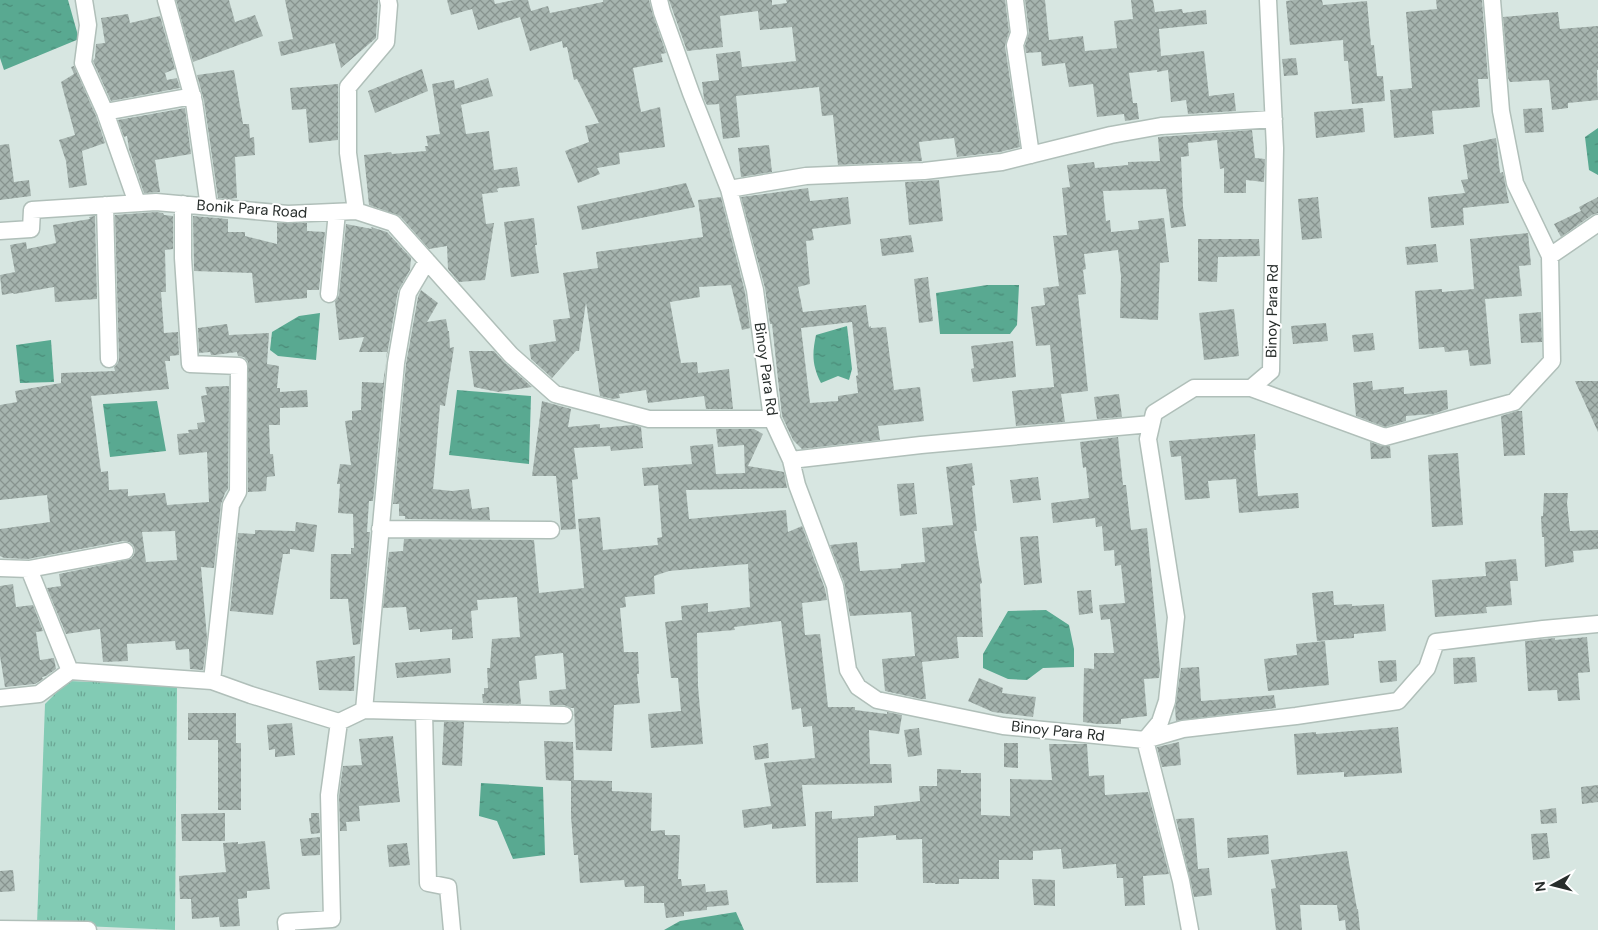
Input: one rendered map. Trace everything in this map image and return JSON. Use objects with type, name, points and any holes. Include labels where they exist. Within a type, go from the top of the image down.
[{"type":"street","points":[[84,0],[88,26],[83,63],[105,112],[137,203]]},
{"type":"street","points":[[166,0],[193,96],[209,206]]},
{"type":"street","name":"Binoy Para Rd","points":[[659,0],[691,93],[728,189],[755,290],[772,419],[791,460],[797,485],[835,586],[848,670],[858,687],[877,700],[1003,726],[1145,740]]},
{"type":"street","points":[[1015,0],[1019,33],[1015,44],[1031,155]]},
{"type":"street","name":"Binoy Para Rd","points":[[1251,388],[1271,371],[1275,148],[1268,0]]},
{"type":"street","points":[[1145,740],[1160,722],[1167,701],[1176,617],[1148,439],[1154,413],[1194,388],[1251,388],[1385,437],[1514,402],[1552,361],[1550,256],[1515,182],[1501,110],[1492,0]]},
{"type":"street","points":[[393,2],[386,42],[348,87],[348,153],[356,211],[393,223],[511,355],[555,394],[649,419],[772,419]]},
{"type":"street","points":[[105,112],[193,96]]},
{"type":"street","points":[[728,189],[806,176],[924,171],[1002,162],[1111,135],[1160,126],[1274,119]]},
{"type":"street","name":"Bonik Para Road","points":[[0,231],[31,229],[32,210],[137,203],[156,202],[288,214],[356,211]]},
{"type":"street","points":[[183,204],[183,258],[190,364],[239,366],[238,492],[231,505],[212,681]]},
{"type":"street","points":[[106,205],[109,359]]},
{"type":"street","points":[[329,294],[337,212]]},
{"type":"street","points":[[1550,256],[1598,223]]},
{"type":"street","points":[[364,710],[396,363],[408,293],[427,261]]},
{"type":"street","points":[[791,460],[921,445],[1151,424]]},
{"type":"street","points":[[380,529],[551,530]]},
{"type":"street","points":[[0,568],[29,569],[125,551]]},
{"type":"street","points":[[29,569],[70,671]]},
{"type":"street","points":[[1145,740],[1183,729],[1296,716],[1398,701],[1427,668],[1436,642],[1598,624]]},
{"type":"street","points":[[0,698],[39,694],[70,671],[212,681],[339,722],[364,710],[564,715]]},
{"type":"street","points":[[424,712],[428,882],[448,887],[452,930]]},
{"type":"street","points":[[287,930],[286,922],[332,919],[329,795],[339,722]]},
{"type":"street","points":[[1145,740],[1182,881],[1190,930]]},
{"type":"street","points":[[0,929],[88,930]]},
{"type":"green space","points":[[68,681],[177,685],[175,930],[37,924],[45,704]]},
{"type":"water","points":[[0,0],[68,0],[79,39],[4,70],[0,58]]},
{"type":"water","points":[[1598,128],[1598,175],[1589,170],[1585,137]]},
{"type":"water","points":[[987,285],[1019,285],[1017,325],[1010,334],[940,334],[936,293]]},
{"type":"water","points":[[320,313],[316,360],[278,356],[270,350],[272,332],[299,316]]},
{"type":"water","points":[[847,326],[852,369],[849,380],[838,376],[821,383],[814,359],[816,335]]},
{"type":"water","points":[[51,340],[54,382],[20,383],[16,345]]},
{"type":"water","points":[[457,390],[531,396],[529,464],[449,455]]},
{"type":"water","points":[[157,401],[166,451],[110,457],[103,404]]},
{"type":"water","points":[[1046,610],[1069,625],[1074,649],[1074,667],[1043,668],[1027,680],[1008,679],[983,668],[983,654],[1008,611]]},
{"type":"water","points":[[481,783],[543,787],[545,855],[513,859],[497,821],[479,816]]},
{"type":"water","points":[[736,912],[744,930],[664,930],[680,921]]},
{"type":"building","points":[[176,0],[229,0],[235,22],[255,15],[263,36],[193,62]]},
{"type":"building","points":[[285,0],[378,0],[376,38],[341,68],[335,43],[281,56],[278,42],[293,39]]},
{"type":"building","points":[[447,0],[494,0],[495,4],[514,0],[528,0],[531,11],[548,6],[550,13],[603,2],[603,0],[649,0],[666,53],[661,54],[663,62],[633,68],[641,112],[660,107],[665,147],[619,153],[620,164],[597,168],[600,174],[578,183],[565,151],[589,142],[585,126],[599,123],[577,79],[574,80],[567,47],[563,48],[562,41],[530,51],[520,17],[478,30],[472,9],[451,15]]},
{"type":"building","points":[[669,0],[772,0],[772,5],[787,3],[786,0],[1005,0],[1009,32],[1005,46],[1020,147],[1000,152],[957,157],[954,138],[919,142],[922,161],[838,165],[833,115],[822,116],[819,87],[736,96],[740,137],[723,139],[719,104],[707,105],[704,99],[702,82],[719,80],[716,54],[740,51],[742,67],[796,61],[792,27],[760,30],[758,11],[720,16],[723,47],[687,51]]},
{"type":"building","points":[[1025,0],[1045,0],[1049,40],[1083,36],[1085,51],[1117,48],[1114,21],[1133,19],[1131,0],[1153,0],[1155,12],[1182,9],[1183,13],[1206,10],[1207,24],[1159,29],[1161,56],[1204,51],[1209,96],[1234,93],[1236,111],[1188,114],[1186,100],[1171,102],[1168,70],[1157,72],[1157,70],[1129,73],[1133,103],[1137,103],[1139,119],[1125,121],[1124,114],[1097,117],[1093,84],[1069,87],[1065,63],[1042,66],[1041,52],[1026,53],[1025,46],[1029,32]]},
{"type":"building","points":[[1322,0],[1323,5],[1367,1],[1371,45],[1374,45],[1377,76],[1383,76],[1385,101],[1352,104],[1348,61],[1344,61],[1343,40],[1290,45],[1286,1]]},
{"type":"building","points":[[1436,0],[1482,0],[1488,79],[1478,79],[1480,107],[1432,111],[1434,134],[1394,138],[1390,90],[1412,88],[1406,12],[1437,9]]},
{"type":"building","points":[[1558,12],[1560,29],[1598,26],[1598,100],[1568,103],[1568,108],[1552,110],[1549,80],[1510,82],[1508,78],[1503,17]]},
{"type":"building","points":[[128,14],[130,23],[160,16],[175,69],[165,73],[167,80],[177,78],[180,88],[111,101],[93,61],[96,44],[105,43],[101,18]]},
{"type":"building","points":[[1296,58],[1298,75],[1284,76],[1282,59]]},
{"type":"building","points":[[74,66],[96,116],[105,143],[82,151],[87,185],[69,188],[66,161],[59,140],[75,135],[61,82],[74,74],[71,67]]},
{"type":"building","points":[[422,69],[428,91],[375,113],[368,91]]},
{"type":"building","points":[[234,70],[243,124],[249,124],[250,138],[254,137],[255,155],[235,157],[237,198],[229,199],[218,198],[204,101],[197,75]]},
{"type":"building","points":[[488,78],[493,96],[461,105],[466,134],[489,131],[494,170],[517,167],[520,186],[499,188],[497,189],[498,192],[482,194],[486,224],[494,223],[485,280],[459,282],[448,269],[447,246],[429,249],[400,216],[369,205],[364,155],[426,151],[425,146],[428,146],[426,136],[440,134],[432,84],[454,80],[455,89]]},
{"type":"building","points":[[338,84],[338,140],[309,143],[306,109],[292,110],[290,88]]},
{"type":"building","points":[[185,108],[191,154],[155,160],[160,192],[144,193],[129,149],[127,136],[124,137],[118,120]]},
{"type":"building","points":[[1363,108],[1365,132],[1316,138],[1314,112]]},
{"type":"building","points":[[1542,108],[1544,132],[1525,133],[1523,109]]},
{"type":"building","points":[[1252,130],[1255,158],[1265,159],[1264,182],[1246,180],[1246,193],[1224,193],[1224,168],[1220,169],[1217,140],[1188,143],[1189,156],[1181,157],[1183,207],[1186,226],[1171,228],[1166,189],[1103,191],[1106,221],[1110,220],[1111,232],[1139,229],[1138,221],[1164,218],[1169,262],[1160,263],[1158,320],[1120,318],[1121,276],[1118,250],[1084,254],[1086,269],[1083,270],[1086,294],[1078,295],[1088,391],[1061,394],[1065,422],[1016,426],[1012,391],[1054,387],[1050,345],[1036,346],[1031,307],[1045,305],[1043,288],[1059,286],[1053,236],[1067,235],[1062,188],[1070,187],[1067,165],[1094,162],[1095,168],[1128,165],[1128,162],[1160,161],[1158,137]]},
{"type":"building","points":[[1496,138],[1500,173],[1503,172],[1509,203],[1463,208],[1464,225],[1431,228],[1428,197],[1465,193],[1461,180],[1468,179],[1463,145]]},
{"type":"building","points":[[9,144],[14,182],[29,180],[31,196],[0,200],[0,145]]},
{"type":"building","points":[[769,145],[772,172],[741,177],[738,148]]},
{"type":"building","points":[[939,180],[943,221],[909,225],[905,182]]},
{"type":"building","points":[[686,183],[695,207],[582,230],[577,206]]},
{"type":"building","points":[[808,188],[810,201],[848,197],[851,224],[812,229],[814,240],[806,241],[810,284],[798,287],[803,312],[866,305],[869,327],[886,327],[894,390],[920,387],[924,421],[878,426],[880,440],[802,449],[793,440],[782,416],[772,324],[770,324],[765,288],[741,197]],"holes":[[[852,322],[858,375],[856,376],[858,393],[838,396],[838,401],[810,403],[801,328]]]},
{"type":"building","points":[[721,197],[745,292],[750,328],[742,330],[731,285],[699,287],[700,297],[670,302],[681,363],[697,362],[698,373],[729,369],[733,409],[706,409],[704,396],[648,403],[646,390],[619,394],[620,398],[613,399],[600,396],[586,302],[579,351],[576,351],[552,378],[531,359],[529,345],[556,341],[553,320],[570,318],[563,273],[598,268],[596,252],[703,237],[698,200]]},
{"type":"building","points":[[1318,197],[1322,238],[1302,240],[1298,199]]},
{"type":"building","points":[[1598,197],[1598,213],[1592,215],[1561,237],[1554,224],[1581,211],[1579,207]]},
{"type":"building","points":[[156,212],[173,216],[173,249],[165,250],[166,292],[161,292],[164,333],[178,332],[179,355],[170,356],[170,361],[165,361],[169,389],[91,396],[101,472],[108,471],[109,490],[128,489],[128,496],[165,493],[167,505],[209,502],[207,452],[179,455],[177,434],[189,433],[188,430],[198,429],[197,423],[205,422],[201,396],[207,395],[205,387],[229,386],[228,489],[221,504],[214,568],[201,567],[207,638],[203,670],[190,669],[189,649],[176,650],[175,641],[127,644],[128,661],[103,662],[100,629],[66,634],[47,588],[61,586],[59,574],[131,559],[135,550],[129,542],[123,541],[28,559],[4,558],[0,556],[0,529],[50,522],[47,495],[0,500],[0,405],[17,402],[15,391],[61,383],[61,373],[115,371],[114,367],[118,363],[115,215]],"holes":[[[175,531],[177,560],[146,562],[142,532]]]},
{"type":"building","points":[[95,216],[97,299],[55,302],[54,287],[2,295],[0,275],[15,272],[10,245],[26,242],[27,249],[56,243],[53,225],[90,219],[89,217]]},
{"type":"building","points":[[193,216],[228,219],[228,232],[245,232],[245,236],[277,244],[277,223],[307,223],[307,231],[325,232],[319,290],[307,290],[307,298],[255,303],[252,273],[194,271]]},
{"type":"building","points":[[534,218],[539,273],[511,277],[504,222]]},
{"type":"building","points":[[346,224],[372,229],[371,227],[387,232],[411,258],[410,270],[398,291],[386,361],[387,352],[359,352],[364,337],[339,340],[335,301],[339,295]]},
{"type":"building","points":[[1528,233],[1531,265],[1519,266],[1522,296],[1485,299],[1491,364],[1470,366],[1468,350],[1445,352],[1444,347],[1419,349],[1415,291],[1442,289],[1442,292],[1474,289],[1470,239]]},
{"type":"building","points":[[911,235],[914,252],[882,256],[880,239]]},
{"type":"building","points":[[1198,239],[1259,239],[1260,256],[1218,257],[1217,282],[1198,281]]},
{"type":"building","points":[[1436,244],[1438,262],[1407,265],[1405,247]]},
{"type":"building","points":[[928,277],[933,321],[919,323],[914,279]]},
{"type":"building","points":[[421,290],[438,303],[427,322],[446,319],[450,348],[454,347],[445,406],[440,405],[433,489],[452,491],[469,489],[472,509],[489,507],[490,520],[405,519],[405,516],[399,516],[399,504],[393,504],[406,364],[418,297]]},
{"type":"building","points":[[1234,309],[1239,356],[1204,360],[1199,313]]},
{"type":"building","points":[[1541,312],[1542,342],[1521,343],[1519,314]]},
{"type":"building","points":[[1326,323],[1328,341],[1293,344],[1291,326]]},
{"type":"building","points":[[227,324],[229,335],[269,333],[267,364],[279,366],[277,388],[280,388],[280,392],[307,390],[308,407],[280,408],[280,425],[269,425],[270,454],[273,454],[275,476],[267,477],[266,491],[248,492],[248,362],[244,357],[238,356],[237,352],[215,355],[211,355],[210,352],[199,353],[198,328]]},
{"type":"building","points":[[1373,333],[1375,350],[1354,352],[1352,335]]},
{"type":"building","points":[[1013,341],[1016,377],[973,382],[971,369],[974,368],[971,346]]},
{"type":"building","points":[[469,351],[494,351],[532,387],[498,392],[474,387]]},
{"type":"building","points":[[386,363],[373,501],[369,501],[367,532],[370,532],[360,644],[353,645],[348,599],[330,599],[331,554],[351,554],[351,548],[354,548],[353,514],[338,513],[340,484],[337,484],[340,464],[351,465],[345,421],[352,420],[352,411],[361,410],[362,382],[383,383]]},
{"type":"building","points":[[1372,381],[1373,390],[1404,387],[1404,394],[1447,390],[1448,409],[1433,414],[1406,416],[1406,421],[1385,427],[1356,416],[1353,383]]},
{"type":"building","points":[[1575,381],[1598,381],[1598,432]]},
{"type":"building","points":[[1119,394],[1122,417],[1097,419],[1094,397]]},
{"type":"building","points":[[542,401],[571,409],[568,427],[600,424],[600,428],[633,425],[641,427],[643,448],[611,451],[610,446],[574,448],[578,479],[572,480],[576,529],[561,530],[556,476],[532,476]]},
{"type":"building","points":[[1522,411],[1525,455],[1504,456],[1501,416]]},
{"type":"building","points":[[716,429],[754,429],[763,434],[748,466],[784,472],[787,488],[686,490],[689,519],[786,510],[788,532],[802,526],[825,589],[827,600],[802,603],[805,635],[820,634],[828,707],[855,707],[855,710],[902,715],[899,734],[869,730],[870,764],[891,764],[892,783],[802,785],[806,826],[772,829],[772,824],[744,828],[742,810],[771,806],[764,763],[815,758],[812,726],[803,727],[801,708],[792,710],[781,621],[734,627],[735,630],[697,633],[698,686],[703,744],[651,748],[648,714],[681,711],[678,678],[671,678],[665,622],[682,620],[681,606],[708,603],[708,612],[750,607],[748,564],[669,571],[654,576],[655,594],[625,597],[626,607],[620,608],[624,652],[638,652],[639,674],[637,674],[640,703],[614,705],[612,751],[576,750],[574,708],[564,705],[550,705],[549,691],[566,689],[563,653],[535,656],[537,679],[519,681],[521,704],[483,703],[482,694],[484,694],[484,688],[488,688],[487,668],[490,668],[492,639],[520,637],[517,597],[477,600],[478,610],[471,611],[473,638],[452,640],[452,629],[420,632],[420,629],[409,630],[406,607],[383,608],[389,552],[403,551],[404,539],[534,540],[539,593],[584,588],[578,519],[600,517],[603,550],[658,545],[657,538],[662,537],[658,485],[644,486],[642,468],[692,464],[690,446],[713,444],[716,474],[745,473],[744,445],[718,447]]},
{"type":"building","points":[[1255,434],[1256,450],[1254,450],[1258,496],[1298,493],[1299,508],[1239,513],[1236,479],[1208,481],[1210,498],[1185,500],[1181,456],[1171,457],[1169,441]]},
{"type":"building","points":[[1118,437],[1123,485],[1126,485],[1131,530],[1147,528],[1160,669],[1159,678],[1144,679],[1147,716],[1121,719],[1121,724],[1098,724],[1083,722],[1084,668],[1094,669],[1094,653],[1114,653],[1110,619],[1101,620],[1099,605],[1125,603],[1121,565],[1115,566],[1114,550],[1104,551],[1102,526],[1096,527],[1095,518],[1053,523],[1051,503],[1089,498],[1086,467],[1083,468],[1080,442]]},
{"type":"building","points":[[1370,442],[1382,446],[1390,446],[1391,458],[1371,459]]},
{"type":"building","points":[[1458,453],[1463,525],[1432,527],[1428,455]]},
{"type":"building","points":[[972,463],[975,485],[972,486],[977,531],[974,531],[982,583],[980,584],[983,637],[957,637],[959,658],[922,662],[926,699],[885,691],[882,659],[915,656],[911,612],[850,616],[844,582],[830,545],[857,542],[860,571],[901,568],[901,564],[925,562],[922,528],[953,525],[946,467]]},
{"type":"building","points":[[1038,477],[1041,500],[1013,503],[1010,480]]},
{"type":"building","points":[[914,483],[917,514],[900,516],[897,484]]},
{"type":"building","points":[[1544,493],[1568,493],[1567,503],[1570,531],[1598,530],[1598,549],[1573,551],[1574,562],[1545,567],[1541,516],[1543,516]]},
{"type":"building","points":[[296,522],[317,525],[314,552],[290,549],[290,554],[283,554],[273,615],[230,611],[238,533],[255,534],[255,530],[295,531]]},
{"type":"building","points":[[1038,536],[1042,583],[1024,585],[1020,537]]},
{"type":"building","points":[[1516,559],[1518,581],[1510,581],[1512,605],[1486,607],[1487,613],[1435,617],[1432,580],[1486,576],[1485,562]]},
{"type":"building","points":[[13,584],[16,607],[33,605],[43,631],[36,632],[40,660],[54,658],[56,669],[42,677],[43,679],[35,684],[5,687],[0,656],[0,586]]},
{"type":"building","points":[[1091,590],[1093,613],[1079,615],[1077,591]]},
{"type":"building","points":[[1333,591],[1334,605],[1384,604],[1386,631],[1354,634],[1354,638],[1317,641],[1312,593]]},
{"type":"building","points":[[1587,637],[1590,672],[1578,673],[1580,700],[1558,701],[1557,690],[1528,691],[1525,641]]},
{"type":"building","points":[[1325,641],[1329,685],[1268,691],[1264,659],[1297,655],[1296,644]]},
{"type":"building","points":[[355,656],[354,691],[319,690],[316,661]]},
{"type":"building","points":[[1475,657],[1477,682],[1454,684],[1453,658]]},
{"type":"building","points":[[450,658],[451,673],[397,678],[395,663]]},
{"type":"building","points":[[1396,660],[1397,681],[1380,683],[1378,661]]},
{"type":"building","points":[[1199,667],[1201,701],[1274,695],[1276,708],[1176,721],[1175,708],[1181,668]]},
{"type":"building","points":[[979,678],[1003,688],[1002,693],[1036,697],[1033,717],[993,712],[968,701]]},
{"type":"building","points":[[188,713],[236,713],[236,743],[241,743],[241,810],[218,810],[218,740],[188,740]]},
{"type":"building","points":[[444,722],[464,722],[462,766],[442,765]]},
{"type":"building","points":[[292,723],[295,755],[275,757],[275,749],[269,750],[267,725]]},
{"type":"building","points":[[1398,727],[1402,773],[1344,777],[1344,772],[1297,775],[1294,734]]},
{"type":"building","points":[[919,728],[922,755],[908,757],[904,730]]},
{"type":"building","points":[[393,736],[400,802],[359,806],[360,821],[346,822],[347,831],[340,831],[339,796],[343,766],[362,765],[359,739]]},
{"type":"building","points":[[544,741],[573,742],[574,780],[612,781],[612,791],[652,793],[651,831],[665,830],[665,835],[680,835],[678,879],[681,879],[682,886],[705,884],[706,892],[727,890],[729,905],[707,907],[707,910],[684,912],[684,916],[666,918],[664,903],[644,903],[644,886],[625,887],[624,880],[580,883],[578,855],[574,855],[571,781],[546,780]]},
{"type":"building","points":[[1179,742],[1181,765],[1162,767],[1157,747]]},
{"type":"building","points":[[768,743],[769,758],[755,760],[753,746]]},
{"type":"building","points":[[1004,743],[1018,743],[1018,768],[1004,767]]},
{"type":"building","points":[[1049,744],[1087,744],[1089,776],[1104,775],[1105,795],[1148,792],[1169,874],[1143,876],[1145,905],[1125,906],[1123,878],[1117,878],[1116,864],[1063,869],[1061,849],[1033,851],[1033,860],[999,860],[999,879],[959,879],[959,884],[923,883],[922,839],[896,840],[896,835],[858,838],[858,882],[816,883],[815,812],[832,811],[832,819],[874,816],[874,806],[920,801],[919,786],[937,786],[937,769],[961,770],[961,773],[981,773],[981,815],[1010,816],[1010,779],[1052,780]]},
{"type":"building","points":[[1598,785],[1598,802],[1582,804],[1581,787]]},
{"type":"building","points":[[1556,808],[1557,823],[1541,824],[1540,810]]},
{"type":"building","points":[[225,813],[225,841],[182,841],[181,814]]},
{"type":"building","points":[[311,813],[319,813],[320,833],[311,834],[309,818],[311,818]]},
{"type":"building","points":[[1194,818],[1198,869],[1209,868],[1212,895],[1194,897],[1176,819]]},
{"type":"building","points":[[1547,833],[1550,858],[1533,860],[1531,834]]},
{"type":"building","points":[[1268,835],[1269,854],[1228,858],[1227,838]]},
{"type":"building","points":[[320,837],[320,855],[302,856],[300,839]]},
{"type":"building","points":[[265,841],[270,889],[247,891],[247,898],[238,899],[240,926],[220,927],[219,917],[192,919],[191,899],[180,899],[179,876],[226,872],[223,843],[238,842],[238,844]]},
{"type":"building","points":[[407,843],[410,865],[389,867],[387,845]]},
{"type":"building","points":[[1347,851],[1360,930],[1346,930],[1345,920],[1339,921],[1337,905],[1300,905],[1302,930],[1276,930],[1271,889],[1276,888],[1271,860]]},
{"type":"building","points":[[13,870],[15,891],[0,892],[0,871]]},
{"type":"building","points":[[1032,879],[1055,880],[1055,906],[1034,905]]}]
